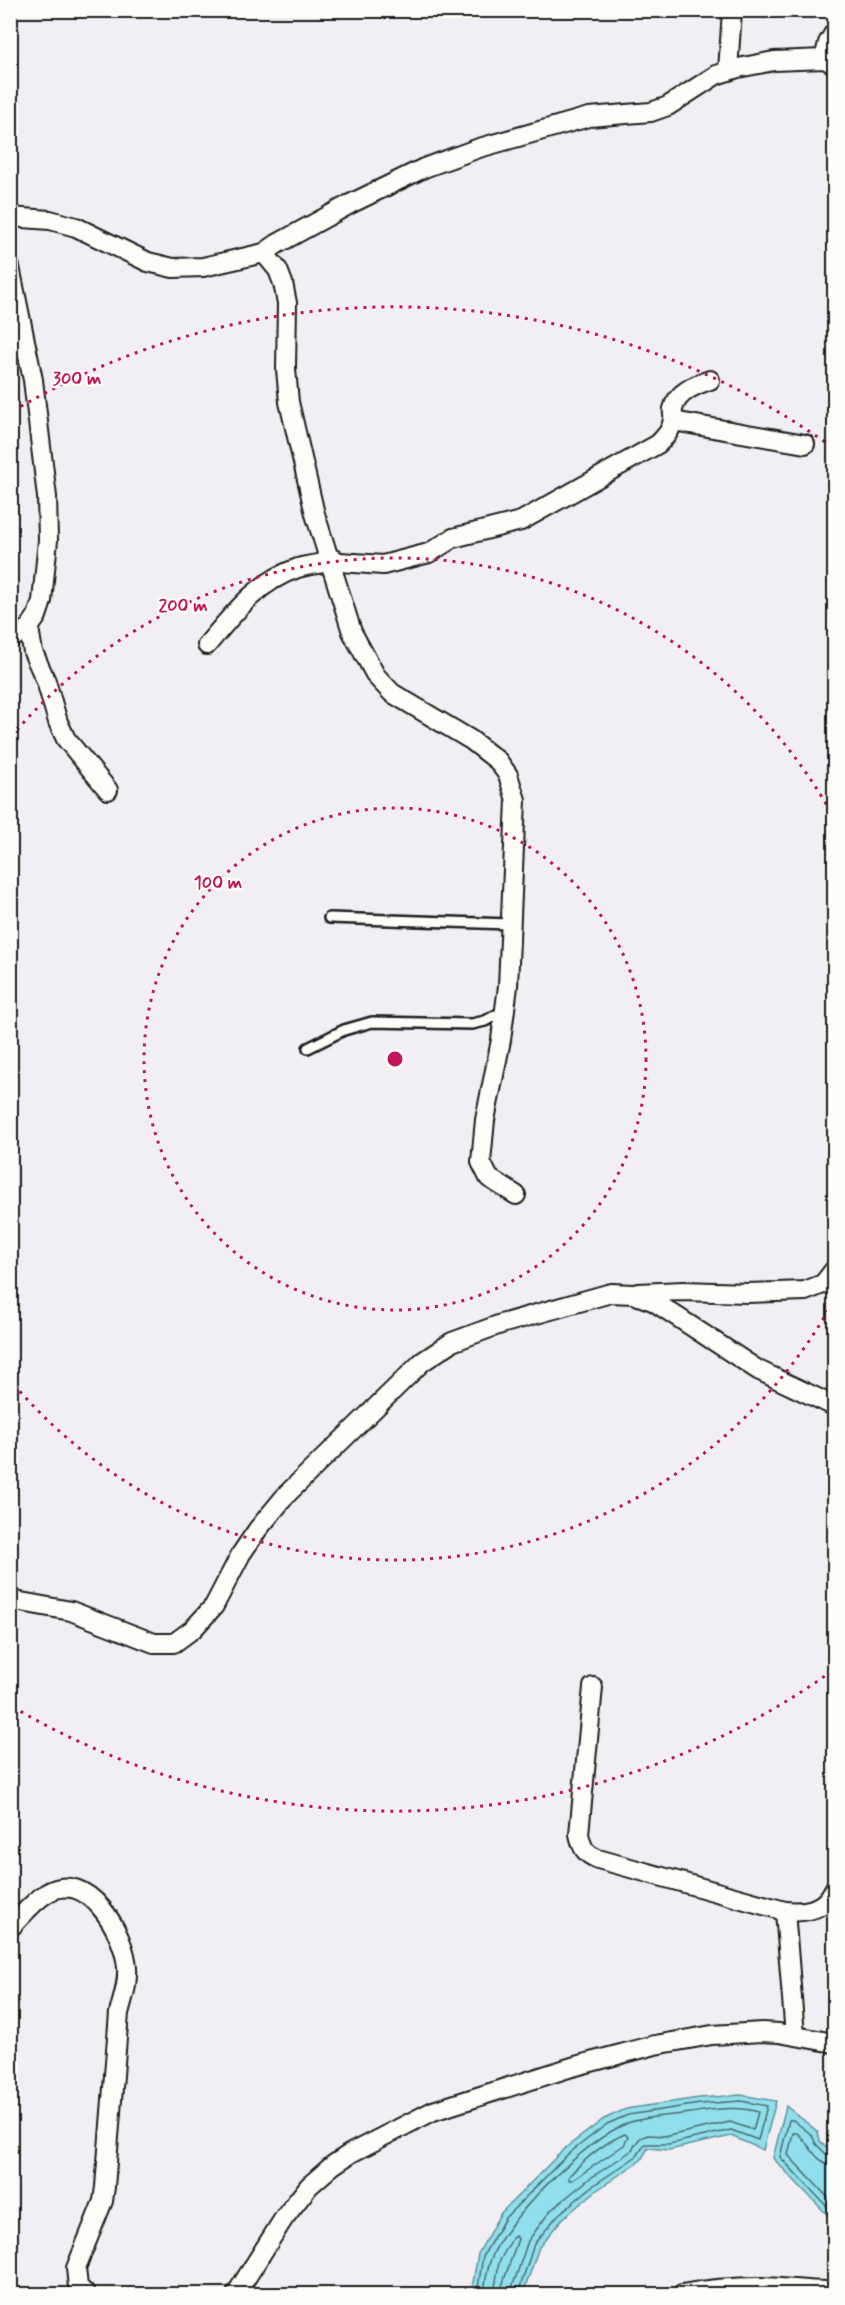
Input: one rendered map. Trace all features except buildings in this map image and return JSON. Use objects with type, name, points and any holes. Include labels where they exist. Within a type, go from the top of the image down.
[{"type":"street","points":[[728,71],[732,10]]},
{"type":"street","points":[[10,217],[50,220],[76,227],[148,262],[173,268],[203,267],[264,254],[277,244],[350,204],[424,168],[479,148],[589,117],[651,112],[668,106],[716,75],[728,71],[774,61],[829,61],[828,43],[834,33]]},
{"type":"street","points":[[264,254],[278,270],[283,283],[287,303],[286,369],[289,402],[315,514],[352,632],[376,676],[392,693],[471,740],[498,761],[508,775],[516,800],[508,986],[501,1040],[485,1120],[481,1162],[489,1178],[516,1195]]},
{"type":"street","points":[[10,267],[33,380],[47,497],[48,540],[42,601],[37,616],[29,628],[10,639]]},
{"type":"street","points":[[207,645],[251,594],[300,567],[329,560],[383,565],[429,553],[453,538],[521,521],[658,444],[668,433],[673,421],[673,408],[680,397],[695,385],[710,381]]},
{"type":"street","points":[[673,421],[805,444]]},
{"type":"street","points":[[29,628],[33,652],[46,681],[58,722],[66,739],[108,790]]},
{"type":"street","points":[[10,1600],[71,1611],[154,1643],[174,1643],[193,1629],[214,1606],[241,1554],[287,1494],[423,1362],[452,1342],[501,1324],[611,1293],[633,1294],[683,1290],[747,1293],[805,1291],[823,1284],[834,1270]]},
{"type":"street","points":[[633,1294],[653,1301],[758,1370],[834,1406]]},
{"type":"street","points":[[593,1687],[579,1834],[581,1846],[587,1854],[785,1911],[803,1913],[818,1908],[834,1889]]},
{"type":"street","points":[[10,1928],[31,1905],[48,1892],[63,1888],[79,1890],[92,1897],[109,1918],[120,1939],[127,1966],[126,1986],[119,2013],[104,2194],[76,2268],[78,2287],[86,2295]]},
{"type":"street","points":[[785,1911],[795,2036]]},
{"type":"street","points":[[236,2295],[284,2218],[309,2186],[351,2153],[433,2111],[572,2067],[655,2045],[712,2035],[778,2033],[834,2043]]},
{"type":"street","points":[[682,2295],[704,2289],[762,2287],[816,2292],[834,2291]]},
{"type":"lane","points":[[330,918],[510,924]]},
{"type":"lane","points":[[308,1048],[359,1024],[472,1024],[504,1011]]},
{"type":"water","points":[[741,2095],[776,2101],[763,2150],[731,2136],[669,2150],[648,2148],[641,2160],[597,2190],[562,2219],[539,2247],[523,2294],[471,2294],[478,2254],[500,2214],[564,2149],[604,2119],[626,2109],[699,2098]]},
{"type":"water","points":[[786,2106],[818,2132],[820,2141],[834,2154],[834,2222],[773,2158]]}]
